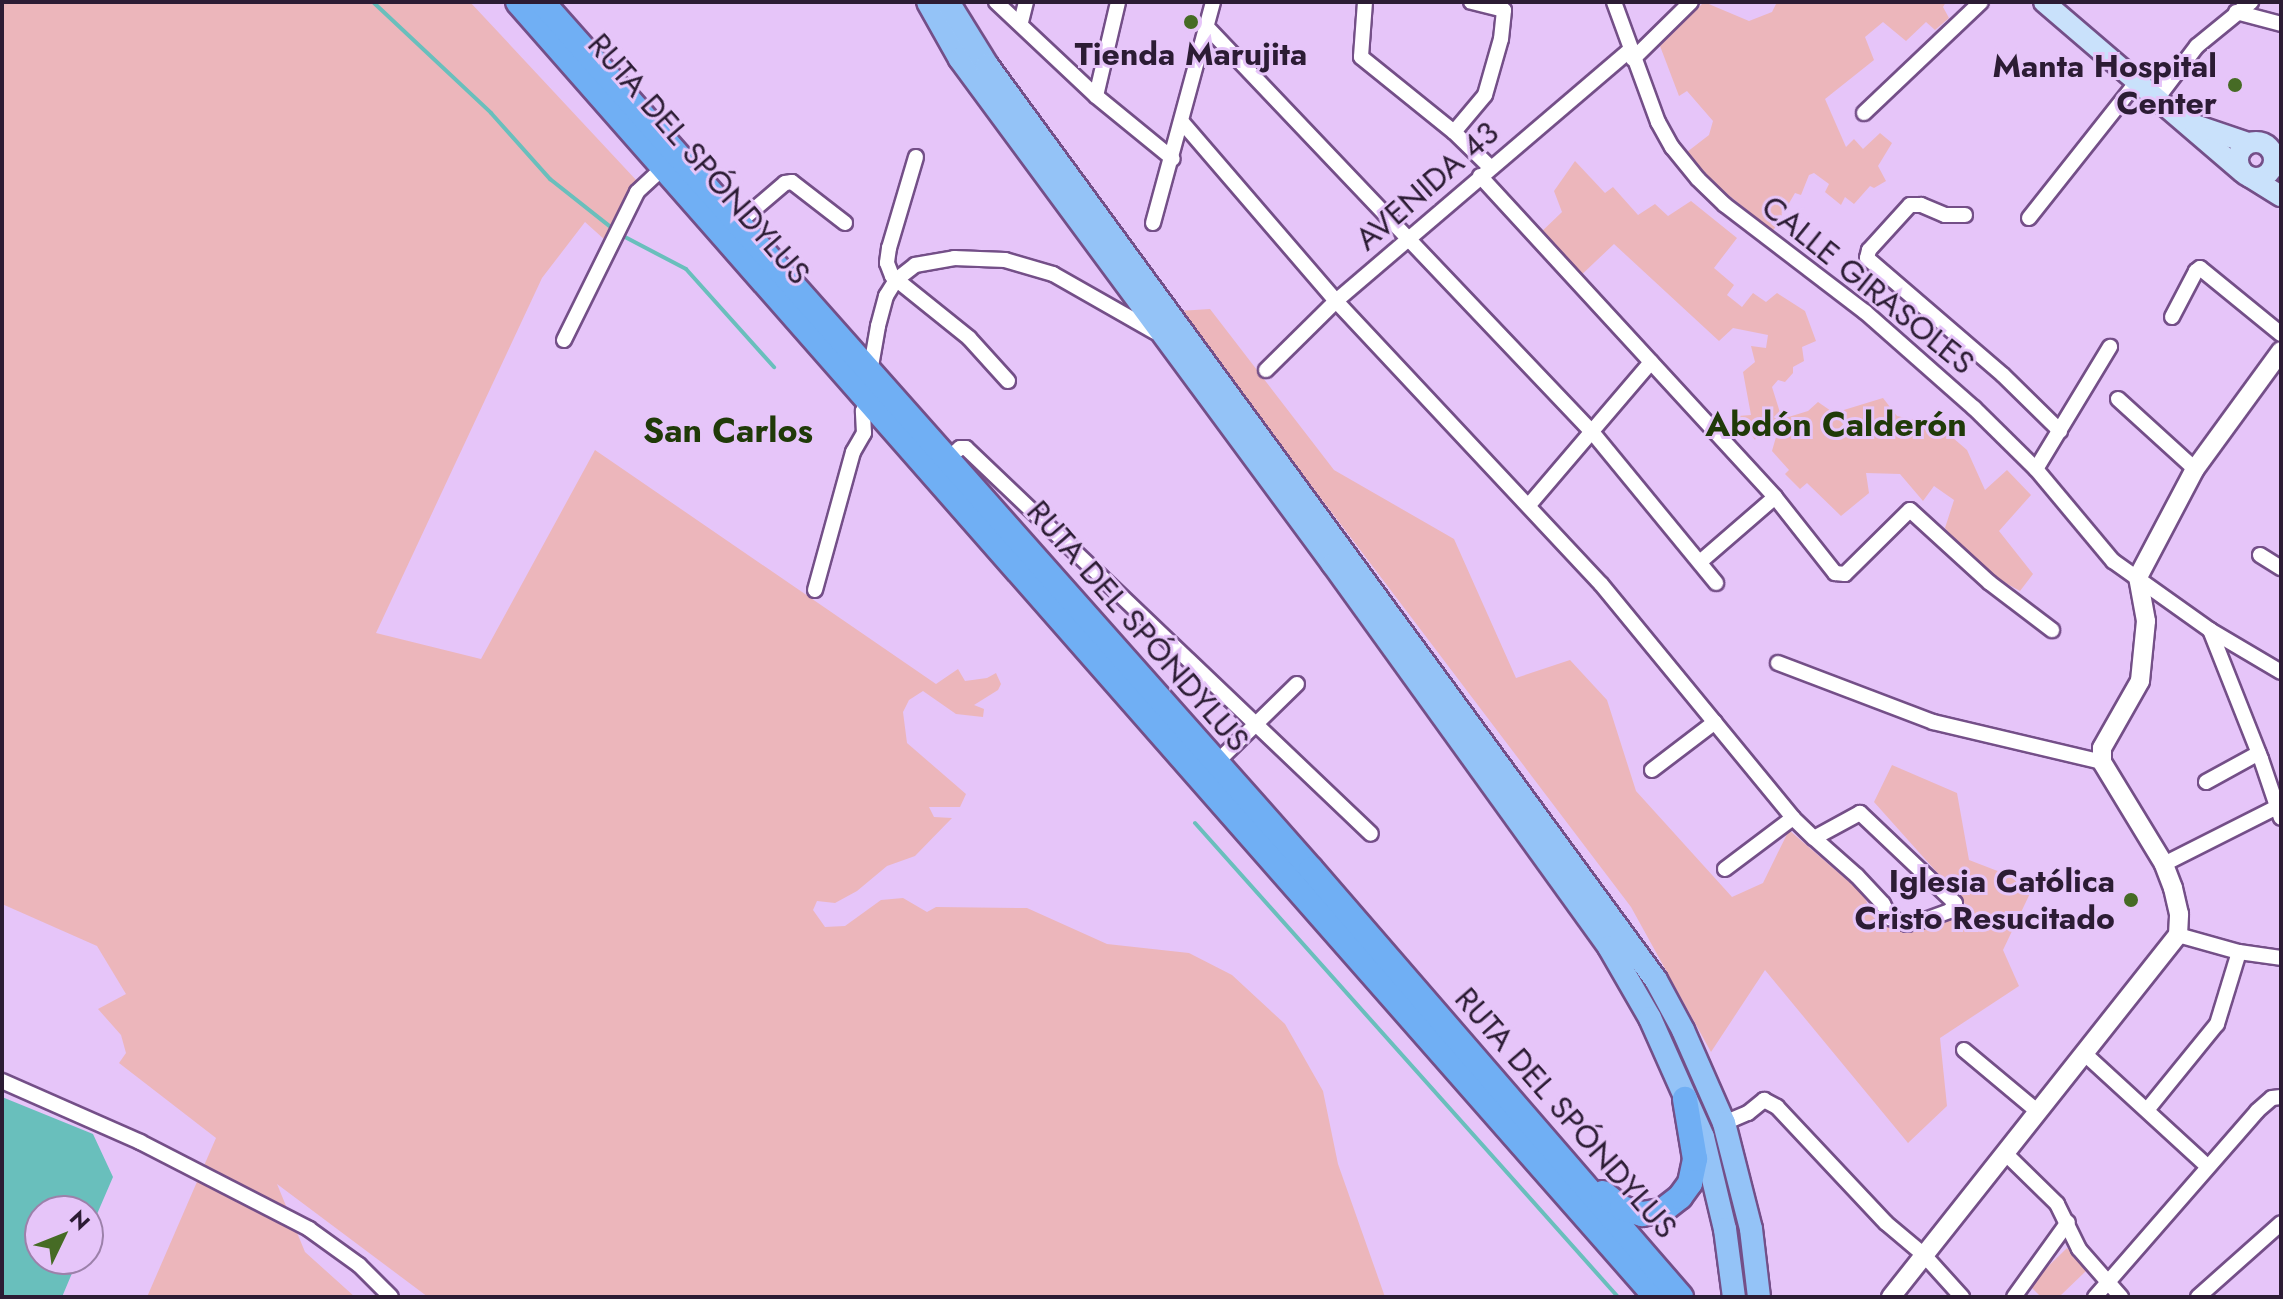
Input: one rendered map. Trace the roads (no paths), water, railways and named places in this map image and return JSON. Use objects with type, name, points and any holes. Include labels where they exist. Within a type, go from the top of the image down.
[{"type":"highway","name":"RUTA DEL SPÓNDYLUS","points":[[518,2],[1656,1297]]},
{"type":"highway","name":"RUTA DEL SPÓNDYLUS","points":[[542,2],[1216,763],[1681,1297]]},
{"type":"highway","points":[[1564,1161],[1622,1208],[1642,1214],[1662,1211],[1685,1192],[1694,1171],[1685,1099]]},
{"type":"main road","points":[[928,2],[960,59],[1351,588],[1609,947],[1650,1018],[1703,1137],[1717,1193],[1734,1297]]},
{"type":"main road","points":[[948,2],[987,65],[1648,968],[1683,1030],[1724,1123],[1751,1229],[1759,1297]]},
{"type":"main road","points":[[2044,2],[2246,175],[2281,196]]},
{"type":"main road","points":[[2183,121],[2248,143],[2265,143],[2272,151],[2277,168],[2260,178],[2246,175]]},
{"type":"main road","points":[[2246,175],[2238,156],[2248,143]]},
{"type":"street","points":[[996,2],[1021,22],[1096,96],[1173,159]]},
{"type":"street","points":[[1021,22],[1026,2]]},
{"type":"street","points":[[1096,96],[1118,2]]},
{"type":"street","points":[[1153,223],[1173,159],[1213,2]]},
{"type":"street","points":[[1365,2],[1361,57],[1454,132],[1485,172],[1651,362],[1775,497],[1840,575],[1910,510],[1990,583],[2052,630]]},
{"type":"street","points":[[1454,132],[1485,95],[1501,39],[1504,10],[1471,2]]},
{"type":"street","name":"CALLE GIRASOLES","points":[[1614,2],[1658,122],[1672,147],[1698,179],[1725,205],[1865,312],[1974,408],[2036,469],[2104,552],[2210,630],[2281,672]]},
{"type":"street","name":"AVENIDA 43","points":[[1266,370],[1336,301],[1485,172],[1632,55],[1691,2]]},
{"type":"street","points":[[1864,113],[1981,2]]},
{"type":"street","points":[[2156,100],[2197,46],[2251,2]]},
{"type":"street","points":[[2236,12],[2281,24]]},
{"type":"street","points":[[1207,27],[1593,433],[1716,583]]},
{"type":"street","points":[[2029,218],[2136,83]]},
{"type":"street","points":[[1182,122],[1336,301],[1601,584],[1793,818],[1883,904],[1890,918],[1907,924],[1938,917],[1955,903],[1860,813],[1814,838]]},
{"type":"street","points":[[916,157],[887,263],[896,280],[969,338],[1008,381]]},
{"type":"street","points":[[564,340],[637,192],[664,167]]},
{"type":"street","points":[[737,224],[785,183],[792,182],[845,223]]},
{"type":"street","points":[[1965,215],[1945,215],[1921,205],[1910,205],[1869,250],[1867,258],[2010,381],[2060,431]]},
{"type":"street","points":[[869,374],[882,311],[896,280],[915,265],[938,260],[1005,260],[1053,274],[1162,336]]},
{"type":"street","points":[[2172,317],[2200,268],[2281,334]]},
{"type":"street","points":[[2036,469],[2110,347]]},
{"type":"street","points":[[1891,1297],[2037,1111],[2086,1055],[2178,935],[2179,914],[2164,864],[2102,762],[2102,748],[2140,681],[2146,621],[2138,577],[2195,469],[2280,356]]},
{"type":"street","points":[[1529,505],[1651,362]]},
{"type":"street","points":[[815,590],[853,452],[864,433],[863,411],[868,399]]},
{"type":"street","points":[[2118,399],[2195,469]]},
{"type":"street","points":[[947,459],[960,448],[966,448],[1371,834]]},
{"type":"street","points":[[1700,562],[1775,497]]},
{"type":"street","points":[[2260,555],[2281,568]]},
{"type":"street","points":[[2164,864],[2280,810],[2210,630]]},
{"type":"street","points":[[1778,663],[1933,722],[2102,762]]},
{"type":"street","points":[[1216,763],[1297,684]]},
{"type":"street","points":[[1652,770],[1715,722]]},
{"type":"street","points":[[2206,782],[2259,753]]},
{"type":"street","points":[[1725,869],[1793,818]]},
{"type":"street","points":[[2178,935],[2239,952],[2281,958]]},
{"type":"street","points":[[2147,1110],[2217,1024],[2239,952]]},
{"type":"street","points":[[1964,1050],[2037,1111]]},
{"type":"street","points":[[2086,1055],[2207,1166]]},
{"type":"street","points":[[2,1081],[140,1142],[309,1229],[342,1251],[391,1297]]},
{"type":"street","points":[[2095,1297],[2257,1111],[2272,1098],[2281,1097]]},
{"type":"street","points":[[1724,1123],[1748,1113],[1764,1100],[1777,1107],[1886,1223],[1924,1255],[1962,1297]]},
{"type":"street","points":[[2005,1153],[2057,1204],[2079,1249],[2121,1297]]},
{"type":"street","points":[[2014,1297],[2068,1222]]},
{"type":"street","points":[[2198,1297],[2281,1223]]},
{"type":"waterway","points":[[373,2],[491,113],[550,179],[613,229]]},
{"type":"waterway","points":[[625,237],[686,269],[774,367]]},
{"type":"waterway","points":[[1195,823],[1618,1297]]},
{"type":"place","name":"Tienda Marujita","points":[[1191,22]]},
{"type":"place","name":"Manta Hospital Center","points":[[2235,85]]},
{"type":"place","name":"Iglesia Católica Cristo Resucitado","points":[[2131,900]]},
{"type":"district","name":"Abdón Calderón","points":[[1836,425]]},
{"type":"district","name":"San Carlos","points":[[728,431]]}]
